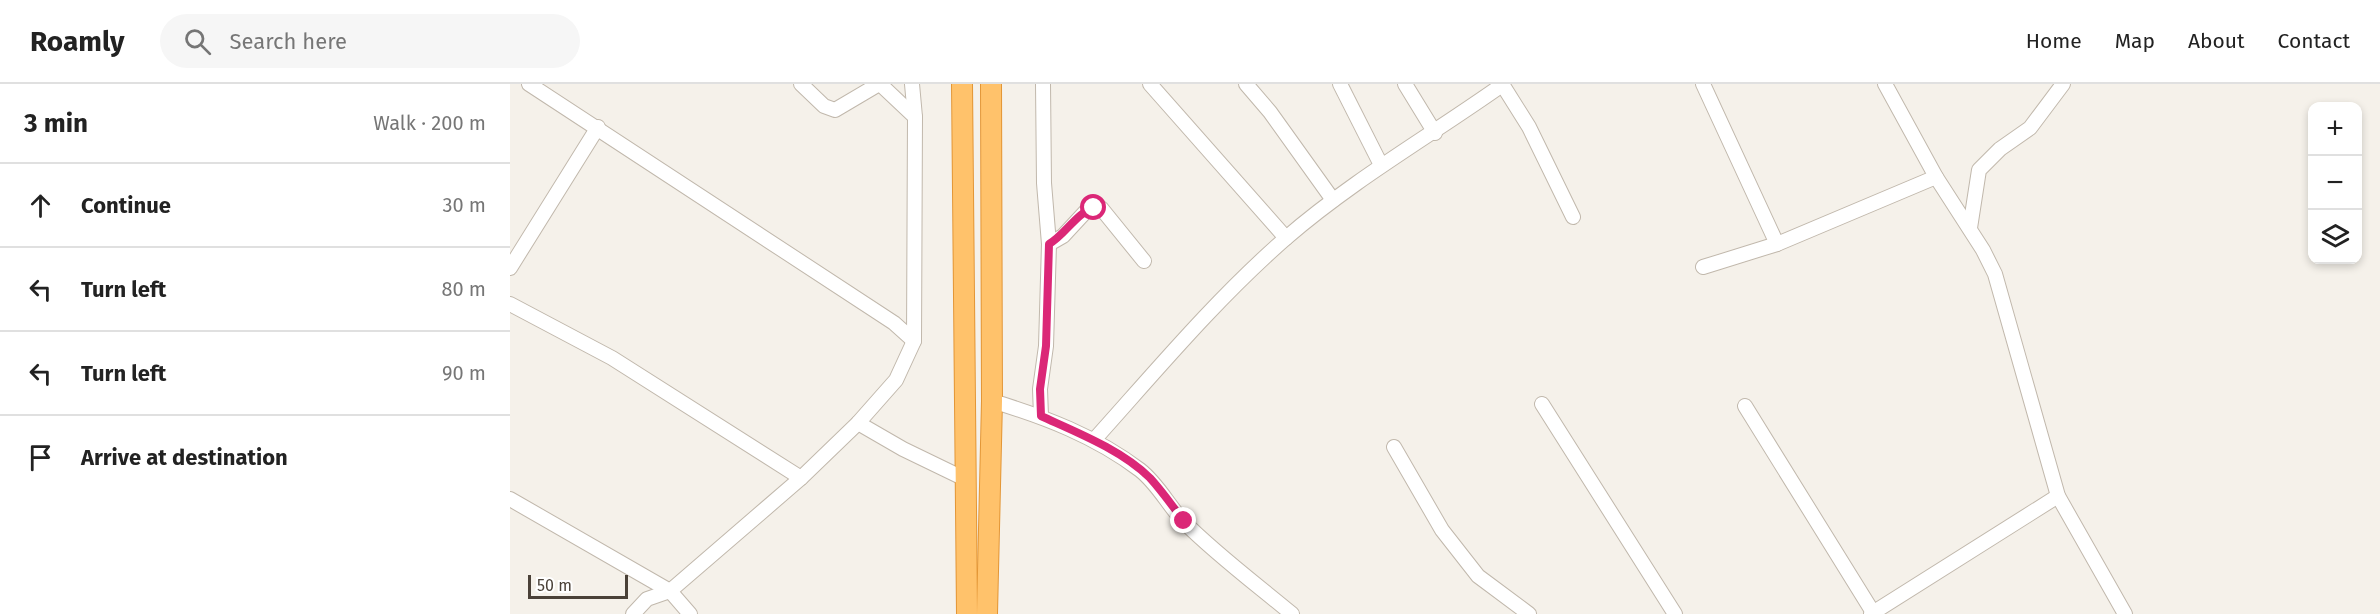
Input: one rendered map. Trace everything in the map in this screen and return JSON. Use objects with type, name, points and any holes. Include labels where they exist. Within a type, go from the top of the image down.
[{"type":"highway","points":[[962,84],[966,614]]},
{"type":"highway","points":[[987,614],[992,401],[991,84]]},
{"type":"street","points":[[529,84],[598,127],[894,323],[915,341]]},
{"type":"street","points":[[801,84],[824,106],[835,110],[879,84],[915,117]]},
{"type":"street","points":[[633,614],[647,599],[670,591],[801,478],[858,423],[896,380],[915,341],[915,117],[912,84]]},
{"type":"street","points":[[1041,416],[1040,389],[1046,346],[1049,244],[1044,183],[1043,84]]},
{"type":"street","points":[[1150,84],[1286,238]]},
{"type":"street","points":[[1246,84],[1270,112],[1333,200]]},
{"type":"street","points":[[1340,84],[1382,165]]},
{"type":"street","points":[[1405,84],[1435,133]]},
{"type":"street","points":[[1703,84],[1777,244]]},
{"type":"street","points":[[1885,84],[1936,177],[1970,228],[1995,274],[2058,496],[2125,614]]},
{"type":"street","points":[[1970,228],[1979,170],[2000,148],[2030,128],[2063,84]]},
{"type":"street","points":[[1094,440],[1214,307],[1286,238],[1382,165],[1435,133],[1502,85],[1529,126],[1573,217]]},
{"type":"street","points":[[510,268],[598,127]]},
{"type":"street","points":[[1703,267],[1777,244],[1936,177]]},
{"type":"street","points":[[1049,244],[1063,236],[1088,209],[1101,208],[1144,261]]},
{"type":"street","points":[[510,304],[612,358],[801,478]]},
{"type":"street","points":[[992,401],[1041,416],[1094,440],[1149,477],[1184,521],[1292,614]]},
{"type":"street","points":[[1542,404],[1675,614]]},
{"type":"street","points":[[1745,406],[1873,614],[2058,496]]},
{"type":"street","points":[[858,423],[903,449],[966,478]]},
{"type":"street","points":[[1394,447],[1442,530],[1478,576],[1529,614]]},
{"type":"street","points":[[510,499],[670,591],[690,614]]},
{"type":"route","points":[[1094,208],[1088,209],[1063,236],[1049,244],[1046,346],[1040,389],[1041,416],[1094,440],[1149,477],[1184,521]]}]
